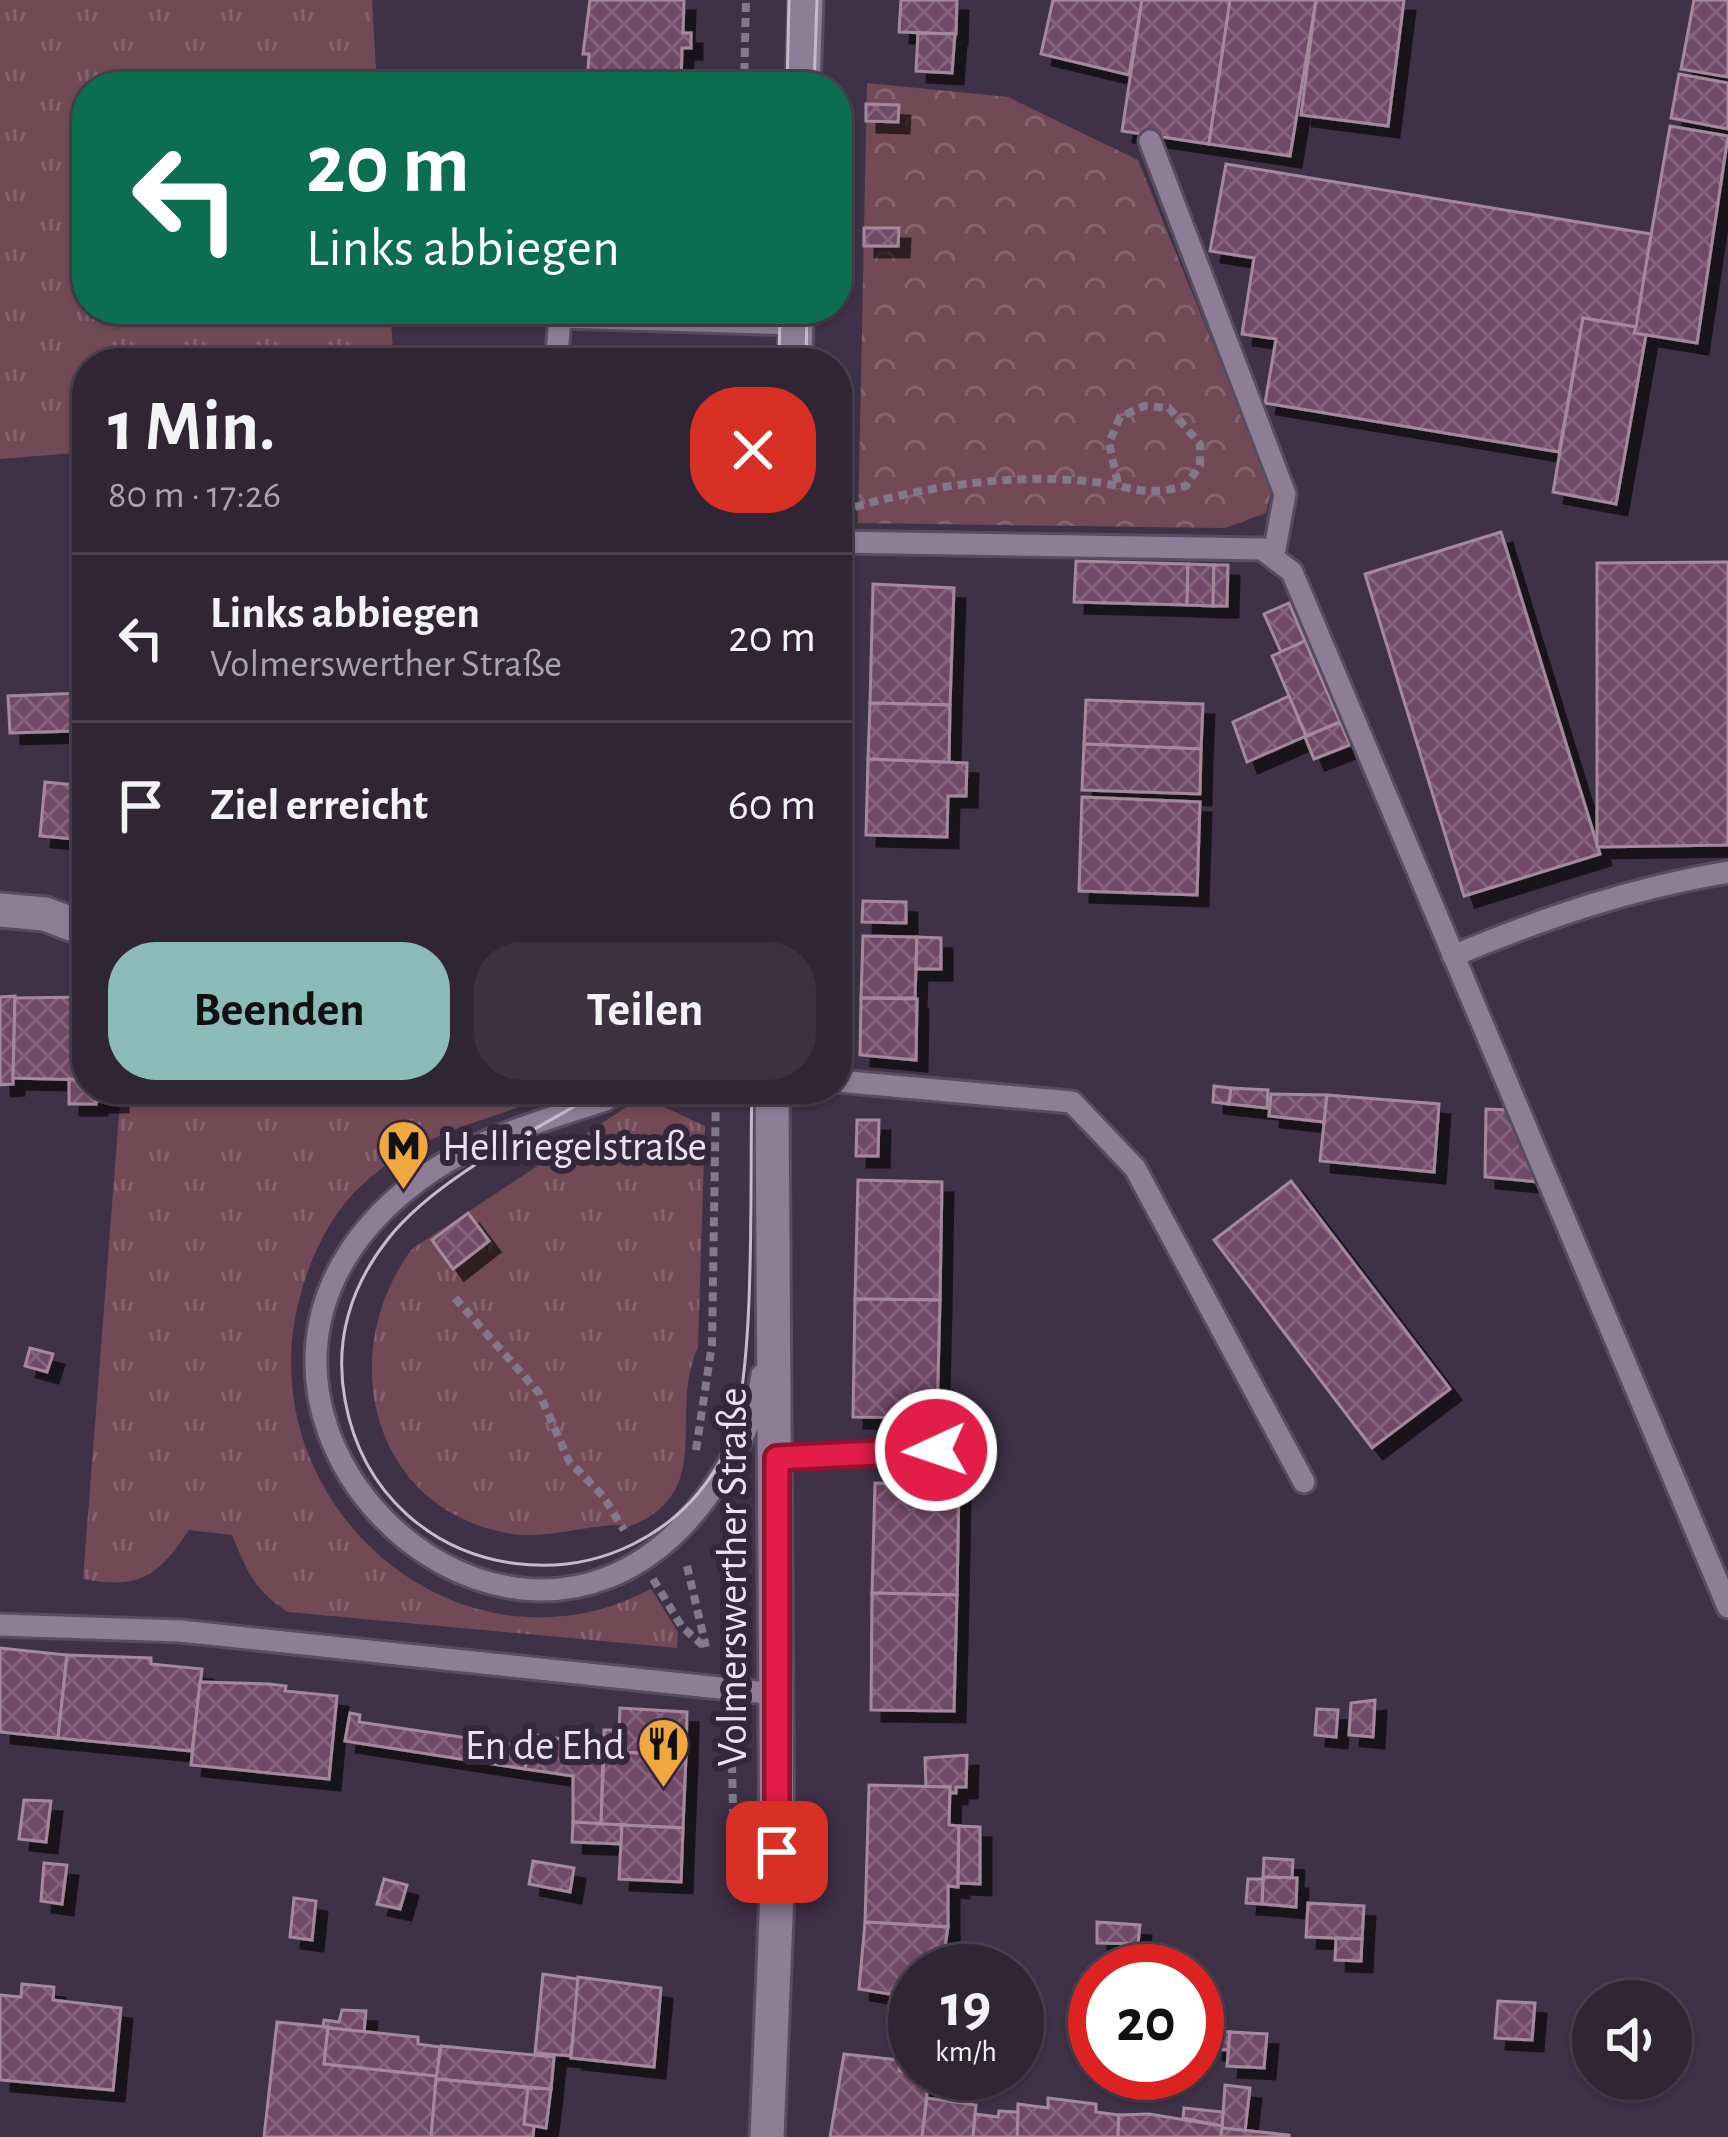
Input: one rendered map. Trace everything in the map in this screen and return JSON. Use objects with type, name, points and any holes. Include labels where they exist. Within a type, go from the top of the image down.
[{"type":"street","points":[[804,72],[806,0]]},
{"type":"street","points":[[0,910],[45,914],[72,924]]},
{"type":"street","name":"Volmerswerther Straße","points":[[767,2137],[777,1892],[772,1104]]},
{"type":"lane","points":[[1150,141],[1286,494],[1274,554]]},
{"type":"lane","points":[[852,542],[1262,550],[1274,554],[1292,572],[1728,1607]]},
{"type":"lane","points":[[1453,956],[1573,908],[1652,885],[1728,872]]},
{"type":"lane","points":[[852,1082],[1072,1102],[1136,1168],[1304,1482]]},
{"type":"lane","points":[[594,1104],[477,1146],[429,1173],[370,1224],[321,1316],[316,1391],[338,1460],[387,1526],[427,1555],[469,1576],[512,1588],[567,1587],[617,1575],[668,1544],[711,1495],[758,1402],[775,1275]]},
{"type":"lane","points":[[777,1458],[936,1450]]},
{"type":"lane","points":[[0,1625],[179,1631],[777,1694]]},
{"type":"path","points":[[744,72],[746,0]]},
{"type":"path","points":[[852,509],[943,485],[1087,481],[1118,489],[1148,495],[1186,486],[1200,465],[1200,444],[1169,408],[1144,406],[1120,417],[1109,443],[1118,489]]},
{"type":"path","points":[[695,1456],[712,1344],[716,1104]]},
{"type":"path","points":[[455,1298],[538,1393],[569,1461],[603,1496],[682,1628],[706,1648],[687,1566]]},
{"type":"path","points":[[730,1700],[734,1861]]},
{"type":"green space","points":[[0,0],[372,0],[376,72],[72,72],[72,324],[391,324],[393,348],[72,348],[72,453],[0,459]]},
{"type":"green space","points":[[867,83],[1008,97],[1138,160],[1272,489],[1266,513],[1225,528],[858,523]]},
{"type":"green space","points":[[120,1104],[528,1104],[410,1150],[363,1184],[333,1220],[301,1293],[291,1369],[303,1440],[334,1504],[381,1556],[439,1595],[506,1615],[578,1614],[651,1589],[678,1632],[677,1648],[288,1612],[253,1579],[232,1535],[189,1530],[167,1559],[146,1576],[119,1582],[83,1579]]},
{"type":"green space","points":[[631,1104],[658,1104],[705,1126],[698,1347],[690,1373],[685,1450],[673,1494],[656,1512],[628,1527],[512,1534],[464,1519],[426,1495],[398,1461],[380,1422],[372,1379],[375,1335],[388,1290],[412,1249]]},
{"type":"building","points":[[590,0],[684,0],[683,33],[691,33],[691,48],[682,48],[681,72],[588,72],[589,54],[583,54]]},
{"type":"building","points":[[901,0],[957,0],[956,34],[899,32]]},
{"type":"building","points":[[1053,0],[1142,0],[1129,75],[1041,54]]},
{"type":"building","points":[[1142,0],[1230,0],[1209,144],[1122,131]]},
{"type":"building","points":[[1230,0],[1316,0],[1290,156],[1209,144]]},
{"type":"building","points":[[1316,0],[1404,0],[1388,126],[1301,115]]},
{"type":"building","points":[[1694,0],[1728,0],[1728,77],[1681,69]]},
{"type":"building","points":[[918,33],[955,34],[952,73],[916,71]]},
{"type":"building","points":[[1679,74],[1728,83],[1728,129],[1671,118]]},
{"type":"building","points":[[866,104],[899,105],[898,122],[866,121]]},
{"type":"building","points":[[1670,126],[1728,136],[1697,343],[1634,333]]},
{"type":"building","points":[[1226,164],[1651,234],[1636,327],[1583,318],[1559,452],[1265,403],[1276,339],[1242,334],[1254,258],[1210,251]]},
{"type":"building","points":[[864,228],[899,228],[898,246],[864,246]]},
{"type":"building","points":[[1583,318],[1636,327],[1634,333],[1646,335],[1616,504],[1553,492]]},
{"type":"building","points":[[1501,532],[1600,854],[1464,896],[1365,574]]},
{"type":"building","points":[[1076,561],[1188,564],[1187,605],[1074,602]]},
{"type":"building","points":[[1728,562],[1728,845],[1597,847],[1597,563]]},
{"type":"building","points":[[1188,564],[1214,565],[1213,606],[1187,605]]},
{"type":"building","points":[[1214,565],[1228,565],[1227,606],[1213,606]]},
{"type":"building","points":[[873,584],[954,588],[950,705],[870,703]]},
{"type":"building","points":[[1289,603],[1305,641],[1281,652],[1264,614]]},
{"type":"building","points":[[1305,641],[1340,722],[1306,736],[1272,656]]},
{"type":"building","points":[[72,693],[72,731],[10,733],[8,696]]},
{"type":"building","points":[[1289,696],[1306,736],[1247,762],[1233,722]]},
{"type":"building","points":[[1086,700],[1203,704],[1201,749],[1084,744]]},
{"type":"building","points":[[870,703],[950,705],[949,763],[868,759]]},
{"type":"building","points":[[1340,722],[1350,745],[1314,759],[1305,737]]},
{"type":"building","points":[[1084,744],[1201,749],[1200,794],[1082,790]]},
{"type":"building","points":[[868,759],[967,763],[966,796],[948,796],[947,837],[866,835]]},
{"type":"building","points":[[45,782],[72,785],[72,839],[40,836]]},
{"type":"building","points":[[1082,797],[1200,802],[1197,895],[1079,891]]},
{"type":"building","points":[[863,901],[906,902],[906,923],[862,922]]},
{"type":"building","points":[[863,936],[917,937],[915,998],[861,998]]},
{"type":"building","points":[[917,937],[941,938],[941,969],[916,969]]},
{"type":"building","points":[[15,996],[13,1084],[0,1085],[0,997]]},
{"type":"building","points":[[72,997],[72,1080],[13,1078],[15,998]]},
{"type":"building","points":[[861,998],[917,999],[916,1060],[860,1055]]},
{"type":"building","points":[[1214,1086],[1231,1088],[1229,1104],[1213,1102]]},
{"type":"building","points":[[1231,1088],[1268,1090],[1267,1108],[1229,1104]]},
{"type":"building","points":[[1271,1094],[1327,1095],[1324,1122],[1269,1116]]},
{"type":"building","points":[[1327,1095],[1439,1104],[1434,1172],[1320,1161]]},
{"type":"building","points":[[1486,1109],[1510,1110],[1538,1182],[1485,1177]]},
{"type":"building","points":[[857,1120],[879,1120],[878,1156],[856,1156]]},
{"type":"building","points":[[858,1180],[942,1182],[940,1300],[855,1299]]},
{"type":"building","points":[[1291,1181],[1450,1389],[1372,1448],[1214,1240]]},
{"type":"building","points":[[468,1213],[489,1241],[453,1269],[432,1240]]},
{"type":"building","points":[[855,1299],[940,1300],[937,1418],[853,1417]]},
{"type":"building","points":[[30,1348],[53,1354],[47,1372],[25,1366]]},
{"type":"building","points":[[875,1483],[959,1485],[957,1595],[872,1593]]},
{"type":"building","points":[[872,1593],[957,1595],[954,1711],[871,1710]]},
{"type":"building","points":[[0,1648],[67,1655],[58,1738],[0,1732]]},
{"type":"building","points":[[67,1655],[151,1658],[151,1664],[202,1669],[192,1751],[58,1738]]},
{"type":"building","points":[[200,1682],[269,1684],[286,1686],[285,1691],[337,1696],[329,1779],[191,1765]]},
{"type":"building","points":[[1375,1700],[1373,1737],[1349,1735],[1351,1703]]},
{"type":"building","points":[[620,1708],[687,1712],[686,1756],[604,1751],[604,1730],[619,1730]]},
{"type":"building","points":[[1317,1709],[1338,1710],[1336,1737],[1315,1735]]},
{"type":"building","points":[[350,1713],[360,1715],[359,1722],[528,1747],[525,1769],[345,1741]]},
{"type":"building","points":[[530,1734],[594,1744],[594,1753],[603,1753],[601,1824],[573,1822],[573,1776],[525,1769]]},
{"type":"building","points":[[604,1751],[686,1756],[683,1828],[601,1824]]},
{"type":"building","points":[[967,1755],[966,1787],[949,1793],[950,1787],[926,1787],[925,1758]]},
{"type":"building","points":[[869,1785],[950,1787],[949,1825],[959,1826],[958,1887],[948,1886],[948,1927],[865,1922]]},
{"type":"building","points":[[24,1800],[51,1801],[46,1842],[19,1839]]},
{"type":"building","points":[[573,1822],[622,1825],[621,1844],[572,1842]]},
{"type":"building","points":[[622,1825],[683,1828],[681,1882],[619,1879]]},
{"type":"building","points":[[959,1826],[980,1827],[980,1884],[958,1883]]},
{"type":"building","points":[[1264,1858],[1293,1860],[1292,1878],[1263,1877]]},
{"type":"building","points":[[533,1861],[574,1868],[570,1892],[529,1884]]},
{"type":"building","points":[[44,1863],[67,1865],[62,1904],[41,1901]]},
{"type":"building","points":[[1263,1877],[1297,1878],[1296,1907],[1262,1904]]},
{"type":"building","points":[[384,1879],[407,1885],[400,1909],[377,1904]]},
{"type":"building","points":[[1248,1879],[1263,1879],[1262,1904],[1246,1903]]},
{"type":"building","points":[[294,1898],[316,1901],[312,1940],[290,1937]]},
{"type":"building","points":[[1308,1903],[1364,1906],[1362,1939],[1306,1937]]},
{"type":"building","points":[[865,1922],[948,1927],[945,1944],[888,1944],[888,1994],[859,1989]]},
{"type":"building","points":[[1097,1922],[1140,1925],[1138,1944],[1097,1943]]},
{"type":"building","points":[[1336,1938],[1362,1939],[1361,1961],[1335,1960]]},
{"type":"building","points":[[543,1974],[578,1979],[580,2004],[570,2056],[535,2053]]},
{"type":"building","points":[[578,1977],[661,1988],[654,2067],[571,2058]]},
{"type":"building","points":[[22,1984],[54,1987],[53,2000],[121,2008],[113,2090],[0,2080],[0,1995],[21,1997]]},
{"type":"building","points":[[1498,2001],[1535,2003],[1532,2040],[1495,2038]]},
{"type":"building","points":[[342,2010],[366,2011],[364,2032],[323,2027],[324,2020],[339,2022]]},
{"type":"building","points":[[277,2022],[328,2027],[324,2064],[437,2076],[431,2137],[264,2137]]},
{"type":"building","points":[[328,2028],[418,2037],[418,2044],[440,2047],[437,2076],[324,2064]]},
{"type":"building","points":[[1224,2032],[1230,2032],[1228,2050],[1224,2050]]},
{"type":"building","points":[[1230,2032],[1267,2034],[1264,2068],[1227,2066]]},
{"type":"building","points":[[441,2046],[554,2057],[551,2089],[436,2079]]},
{"type":"building","points":[[844,2054],[888,2059],[888,2100],[926,2100],[922,2137],[830,2137]]},
{"type":"building","points":[[436,2079],[528,2088],[524,2124],[534,2125],[533,2137],[431,2137]]},
{"type":"building","points":[[1225,2085],[1250,2088],[1245,2131],[1222,2128]]},
{"type":"building","points":[[528,2088],[551,2089],[546,2128],[524,2124]]},
{"type":"building","points":[[1048,2098],[1096,2104],[1096,2112],[1119,2115],[1118,2137],[1017,2137],[1018,2104],[1048,2108]]},
{"type":"building","points":[[927,2100],[976,2105],[973,2137],[922,2137]]},
{"type":"building","points":[[1184,2108],[1223,2112],[1222,2126],[1183,2118]]},
{"type":"building","points":[[999,2111],[1018,2112],[1017,2137],[973,2137],[975,2114],[998,2117]]},
{"type":"building","points":[[1149,2114],[1222,2126],[1221,2137],[1118,2137],[1119,2115]]},
{"type":"building","points":[[1222,2128],[1289,2135],[1289,2137],[1221,2137]]},
{"type":"tram line","points":[[787,72],[789,0]]},
{"type":"tram line","points":[[815,72],[817,0]]},
{"type":"tram line","points":[[779,348],[780,324]]},
{"type":"tram line","points":[[806,348],[807,324]]},
{"type":"tram line","points":[[579,1104],[460,1175],[409,1216],[364,1276],[344,1335],[345,1400],[368,1465],[407,1514],[457,1547],[515,1564],[576,1562],[634,1544],[686,1507],[726,1451],[736,1420],[747,1330],[752,1104]]},
{"type":"place","name":"Hellriegelstraße","points":[[403,1191]]},
{"type":"place","name":"En de Ehd","points":[[664,1790]]},
{"type":"route","points":[[777,1852],[777,1458],[936,1450]]}]
